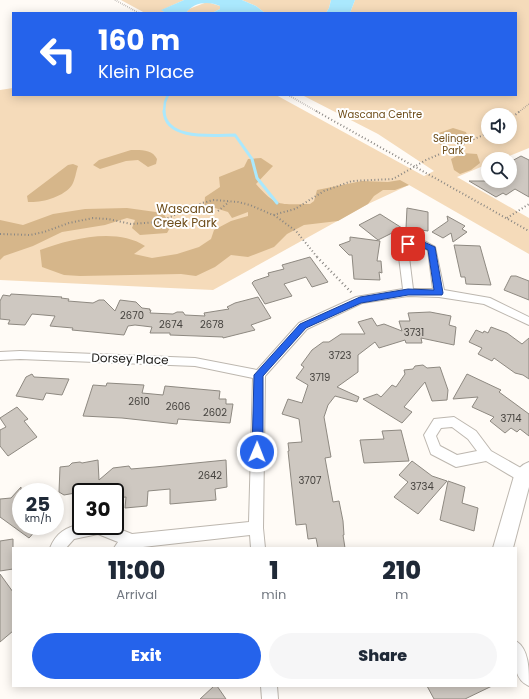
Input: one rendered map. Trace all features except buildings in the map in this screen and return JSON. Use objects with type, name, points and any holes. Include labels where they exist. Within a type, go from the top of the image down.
[{"type":"street","points":[[408,292],[402,249],[408,244],[424,244],[432,249],[439,293]]},
{"type":"street","points":[[258,547],[256,528],[259,375],[303,326],[360,300],[408,292],[439,293],[486,301],[529,321]]},
{"type":"street","name":"Dorsey Place","points":[[0,356],[20,355],[195,362],[259,375]]},
{"type":"street","points":[[487,455],[526,473],[503,547]]},
{"type":"street","points":[[58,547],[70,533],[98,528],[127,544],[256,528]]},
{"type":"street","points":[[517,654],[529,675]]},
{"type":"street","points":[[269,687],[270,699]]},
{"type":"path","points":[[116,0],[137,12]]},
{"type":"path","points":[[290,96],[529,231]]},
{"type":"path","points":[[517,113],[529,104]]},
{"type":"path","points":[[273,215],[296,208],[324,191],[338,186],[363,180],[393,179],[416,166],[481,136]]},
{"type":"path","points":[[0,234],[30,235],[80,220],[93,218],[108,219],[131,224],[159,222],[202,203],[214,200],[250,205],[273,215],[296,231],[321,262],[360,300]]},
{"type":"path","points":[[218,211],[229,202]]},
{"type":"path","points":[[507,218],[529,204]]},
{"type":"green space","points":[[121,0],[184,0],[162,10],[165,12],[143,12]]},
{"type":"green space","points":[[242,0],[331,0],[327,12],[264,12],[256,6]]},
{"type":"green space","points":[[355,0],[529,0],[529,148],[517,153],[481,152],[481,167],[457,177],[529,218],[529,254],[409,185],[368,204],[213,290],[0,280],[0,90],[12,88],[12,96],[278,96],[424,176],[434,171],[378,134],[304,96],[517,96],[517,12],[350,12]]},
{"type":"green space","points":[[207,2],[220,6],[220,9],[214,12],[187,12],[189,9]]},
{"type":"shaded area","points":[[453,128],[466,132],[468,138],[458,142],[441,145],[434,140],[436,134]]},
{"type":"shaded area","points":[[131,150],[152,153],[157,159],[156,164],[148,167],[138,160],[126,161],[100,169],[93,165],[99,160]]},
{"type":"shaded area","points":[[462,153],[477,154],[480,163],[471,170],[460,174],[454,170],[451,159]]},
{"type":"shaded area","points":[[261,158],[273,166],[256,184],[274,201],[285,204],[310,204],[314,201],[317,190],[362,181],[388,182],[400,180],[409,185],[395,190],[383,190],[374,196],[368,204],[338,221],[304,225],[287,234],[274,247],[248,257],[231,255],[215,267],[196,276],[181,274],[80,276],[64,275],[42,267],[40,250],[65,242],[93,237],[121,237],[133,240],[145,246],[134,254],[152,258],[177,254],[199,247],[211,239],[214,230],[231,221],[248,216],[248,212],[232,218],[228,212],[215,208],[204,209],[205,197],[220,187],[219,177],[244,167],[248,159]]},
{"type":"shaded area","points":[[73,164],[78,166],[73,183],[64,193],[52,198],[28,202],[27,196],[68,165]]},
{"type":"shaded area","points":[[127,208],[163,213],[171,226],[167,233],[140,235],[132,228],[135,220],[127,218],[105,225],[62,232],[33,246],[4,256],[0,260],[0,220],[23,225],[53,214],[85,209]]},
{"type":"water","points":[[184,0],[242,0],[256,6],[264,12],[214,12],[220,9],[220,6],[211,3],[197,5],[189,9],[187,12],[164,12],[161,10]]},
{"type":"water","points":[[331,0],[355,0],[350,12],[327,12]]},
{"type":"waterway","points":[[164,111],[168,96]]},
{"type":"waterway","points":[[164,111],[166,121],[181,132],[204,135],[235,135],[252,159],[257,178],[277,203]]},
{"type":"route","points":[[257,452],[259,375],[303,326],[360,300],[408,292],[439,293],[432,249],[424,244],[408,244]]},
{"type":"park label","name":"Wascana Centre","points":[[380,114]]},
{"type":"park label","name":"Selinger Park","points":[[453,144]]},
{"type":"park label","name":"Wascana Creek Park","points":[[185,216]]}]
